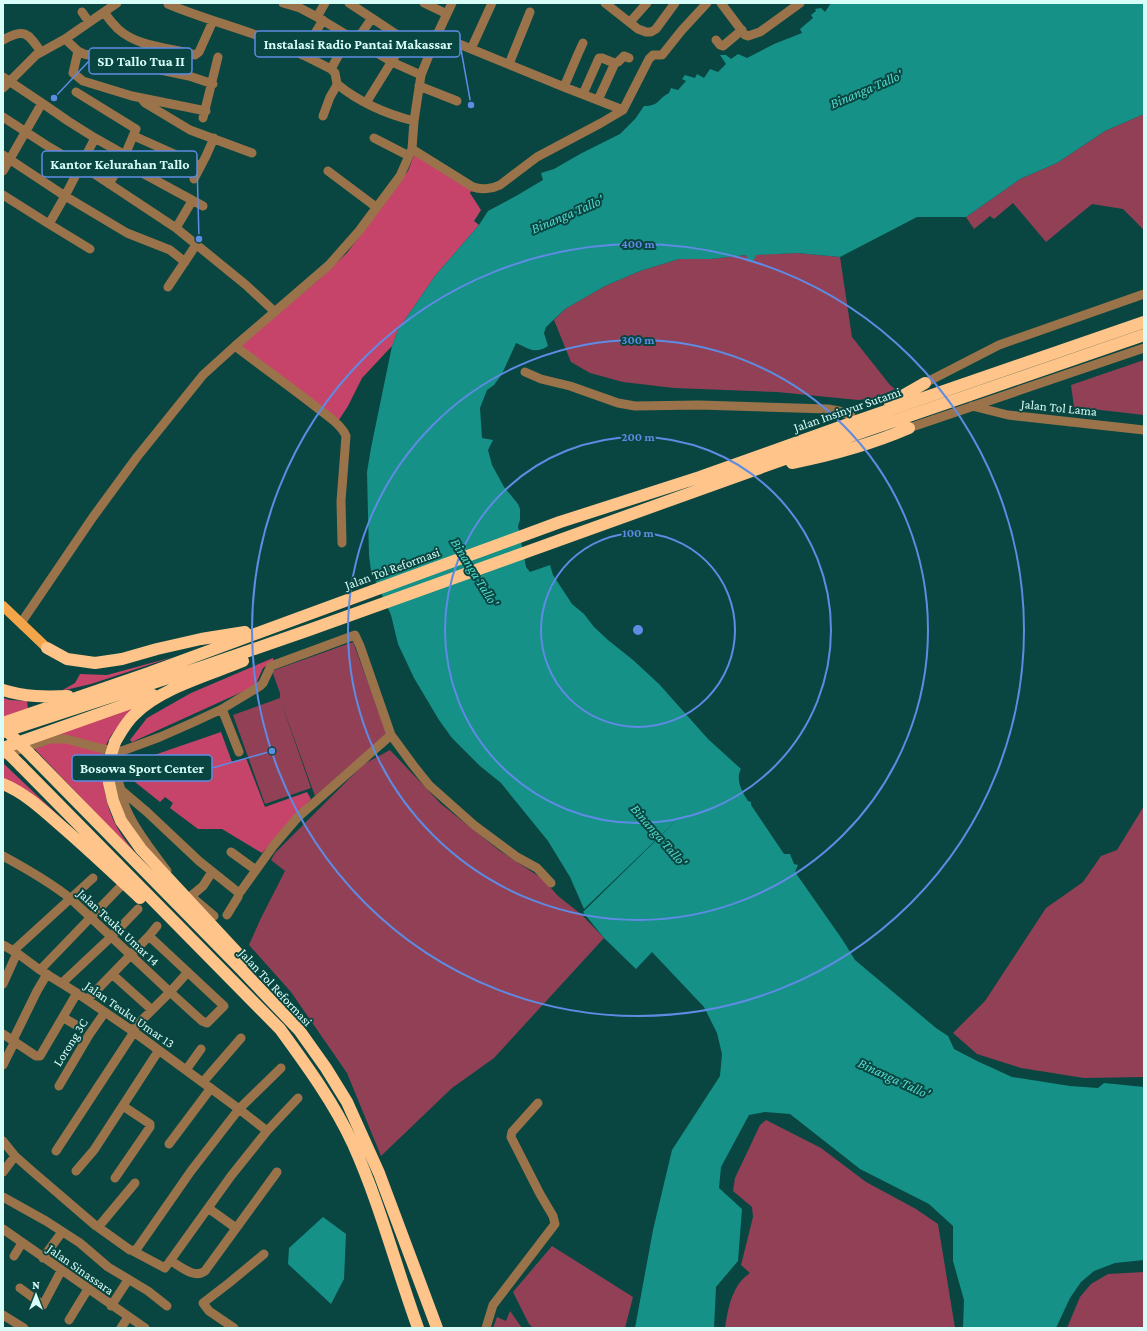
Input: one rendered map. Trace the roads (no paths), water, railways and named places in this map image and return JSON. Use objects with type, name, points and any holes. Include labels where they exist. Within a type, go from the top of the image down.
[{"type":"highway","name":"Jalan Insinyur Sutami","points":[[560,522],[700,477],[858,420],[1144,322]]},
{"type":"highway","name":"Jalan Insinyur Sutami","points":[[309,630],[754,470],[1144,335]]},
{"type":"highway","points":[[858,420],[924,383]]},
{"type":"highway","points":[[754,470],[822,457],[885,438],[909,428]]},
{"type":"highway","name":"Jalan Tol Reformasi","points":[[279,624],[560,522]]},
{"type":"highway","points":[[47,648],[67,659],[94,663],[122,659],[201,638],[240,633],[279,624]]},
{"type":"highway","points":[[3,723],[242,639],[279,624]]},
{"type":"highway","points":[[299,1030],[264,982],[137,844],[121,821],[113,801],[109,783],[109,761],[118,746],[123,728],[134,714],[153,698],[282,645],[309,630]]},
{"type":"highway","points":[[3,732],[205,666],[309,630]]},
{"type":"highway","points":[[4,749],[180,686]]},
{"type":"highway","points":[[3,690],[26,696],[46,697],[85,694]]},
{"type":"highway","name":"Jalan Tol Reformasi","points":[[3,727],[299,1030],[326,1068],[347,1102],[379,1173],[437,1328]]},
{"type":"highway","name":"Jalan Tol Reformasi","points":[[4,749],[280,1029],[320,1085],[335,1109],[353,1144],[368,1179],[418,1328]]},
{"type":"highway","points":[[3,784],[22,794],[91,852],[280,1029]]},
{"type":"main road","points":[[3,606],[47,648]]},
{"type":"street","points":[[117,3],[65,39],[41,52],[5,82],[42,103],[96,138],[123,158],[192,201],[203,206]]},
{"type":"street","points":[[283,3],[301,5],[320,19],[392,62],[421,75]]},
{"type":"street","points":[[302,55],[320,19],[325,3]]},
{"type":"street","points":[[350,3],[405,40],[401,49],[366,103]]},
{"type":"street","points":[[424,3],[447,14]]},
{"type":"street","points":[[21,623],[78,537],[137,457],[203,375],[329,265],[359,231],[400,176],[410,152],[421,75],[452,3]]},
{"type":"street","points":[[471,49],[492,3]]},
{"type":"street","points":[[605,3],[642,32],[652,32],[658,27],[675,3]]},
{"type":"street","points":[[630,22],[648,3]]},
{"type":"street","points":[[374,138],[410,152],[473,187],[482,189],[500,185],[537,157],[623,110],[649,59],[653,56],[662,55],[674,39],[707,3]]},
{"type":"street","points":[[721,3],[748,36],[756,34],[800,3]]},
{"type":"street","points":[[168,4],[270,40],[331,69],[335,73],[337,84],[330,97],[323,116]]},
{"type":"street","points":[[82,12],[89,22]]},
{"type":"street","points":[[104,12],[117,29],[132,38],[141,42],[195,55],[199,52],[213,21]]},
{"type":"street","points":[[509,64],[530,12]]},
{"type":"street","points":[[331,69],[353,39],[372,18]]},
{"type":"street","points":[[716,40],[723,46],[742,30]]},
{"type":"street","points":[[3,40],[14,34],[23,33],[29,37],[41,52]]},
{"type":"street","points":[[437,35],[564,88],[623,110]]},
{"type":"street","points":[[65,39],[78,51],[98,57],[189,76],[212,84]]},
{"type":"street","points":[[564,88],[583,43]]},
{"type":"street","points":[[78,51],[73,73],[82,80],[141,98],[177,104],[205,114],[218,57]]},
{"type":"street","points":[[598,100],[616,63],[624,56],[629,58]]},
{"type":"street","points":[[583,94],[599,58],[616,63]]},
{"type":"street","points":[[337,84],[366,103],[394,116],[414,121]]},
{"type":"street","points":[[419,86],[457,100]]},
{"type":"street","points":[[76,92],[114,116],[135,127],[136,130],[134,136],[109,184]]},
{"type":"street","points":[[141,98],[145,103],[190,130],[252,153]]},
{"type":"street","points":[[3,171],[7,158],[26,131],[42,103]]},
{"type":"street","points":[[3,117],[46,145],[81,165],[176,228],[246,285],[274,312]]},
{"type":"street","points":[[134,136],[201,166]]},
{"type":"street","points":[[49,224],[96,138]]},
{"type":"street","points":[[194,179],[214,138]]},
{"type":"street","points":[[7,158],[65,196],[127,233],[170,250],[185,262]]},
{"type":"street","points":[[328,171],[376,208]]},
{"type":"street","points":[[3,195],[90,249]]},
{"type":"street","points":[[176,228],[192,201]]},
{"type":"street","points":[[168,287],[196,245]]},
{"type":"street","points":[[924,383],[999,345],[1144,294]]},
{"type":"street","points":[[235,346],[332,420],[346,435],[341,501],[342,543]]},
{"type":"street","points":[[909,428],[1144,348]]},
{"type":"street","points":[[525,372],[541,379],[570,386],[618,403],[636,406],[699,405],[828,409],[844,413],[858,420]]},
{"type":"street","name":"Jalan Tol Lama","points":[[972,406],[1008,415],[1144,430]]},
{"type":"street","points":[[4,749],[50,739],[66,739],[103,749],[160,736],[222,708],[260,686],[271,666],[355,635],[391,735],[413,765],[439,793],[474,825],[517,857],[537,868],[551,883]]},
{"type":"street","points":[[222,708],[239,752]]},
{"type":"street","points":[[227,915],[238,898],[239,893],[274,845],[298,817],[391,735]]},
{"type":"street","points":[[118,746],[118,780],[126,807],[136,826],[167,870],[191,896],[214,916]]},
{"type":"street","points":[[121,790],[212,872],[239,893]]},
{"type":"street","points":[[231,852],[256,870]]},
{"type":"street","name":"Jalan Teuku Umar 14","points":[[3,856],[28,870],[71,899],[170,992],[205,1023],[208,1023],[224,1006],[188,972]]},
{"type":"street","points":[[191,896],[203,886],[212,872]]},
{"type":"street","points":[[3,984],[15,952],[93,878]]},
{"type":"street","points":[[3,1065],[37,991],[44,972],[121,886]]},
{"type":"street","points":[[62,984],[138,909]]},
{"type":"street","points":[[87,1000],[157,926]]},
{"type":"street","points":[[56,1151],[133,1031],[188,972],[149,936]]},
{"type":"street","name":"Jalan Teuku Umar 13","points":[[3,945],[78,993],[133,1031],[267,1131]]},
{"type":"street","points":[[112,974],[152,1010]]},
{"type":"street","points":[[3,1034],[39,1057],[78,993]]},
{"type":"street","name":"Lorong 3C","points":[[59,1086],[89,1035],[105,1012]]},
{"type":"street","points":[[64,1018],[76,1025]]},
{"type":"street","points":[[169,1144],[207,1085],[241,1038]]},
{"type":"street","points":[[186,1070],[201,1049]]},
{"type":"street","points":[[76,1171],[94,1150],[159,1050]]},
{"type":"street","points":[[134,1250],[191,1171],[239,1109],[281,1068]]},
{"type":"street","points":[[168,1264],[231,1176],[267,1131],[298,1098]]},
{"type":"street","points":[[486,1328],[493,1305],[555,1224],[553,1216],[511,1137],[512,1132],[538,1103]]},
{"type":"street","points":[[115,1178],[150,1127],[150,1124],[123,1106]]},
{"type":"street","points":[[3,1141],[15,1156],[95,1225],[134,1250],[192,1273],[201,1274],[205,1271],[277,1172]]},
{"type":"street","points":[[3,1172],[15,1156]]},
{"type":"street","points":[[95,1225],[100,1225],[135,1184]]},
{"type":"street","points":[[3,1197],[80,1243],[108,1267],[148,1292],[167,1306]]},
{"type":"street","points":[[208,1208],[236,1228]]},
{"type":"street","name":"Jalan Sinassara","points":[[3,1230],[111,1306],[145,1328]]},
{"type":"street","points":[[43,1258],[62,1232]]},
{"type":"street","points":[[14,1256],[22,1243]]},
{"type":"street","points":[[228,1326],[209,1311],[203,1303],[264,1254]]},
{"type":"street","points":[[20,1288],[43,1305],[61,1271]]},
{"type":"street","points":[[111,1306],[128,1280]]},
{"type":"street","points":[[69,1320],[88,1289]]},
{"type":"street","points":[[3,1315],[24,1328]]},
{"type":"street","points":[[121,1328],[128,1317]]},
{"type":"water","name":"Binanga Tallo'","points":[[831,3],[1144,3],[1144,114],[1105,131],[1057,163],[1020,179],[966,217],[917,217],[840,257],[797,253],[756,255],[753,262],[749,262],[746,255],[711,259],[679,259],[640,271],[605,286],[565,309],[546,327],[544,333],[548,346],[539,350],[532,350],[516,343],[502,374],[494,385],[487,390],[480,408],[482,438],[493,440],[488,450],[492,465],[504,487],[518,504],[520,509],[520,520],[518,526],[526,567],[530,572],[550,565],[553,575],[572,604],[584,614],[594,627],[608,640],[659,684],[708,739],[741,769],[739,773],[739,781],[748,801],[751,802],[751,805],[784,854],[790,854],[794,864],[798,865],[795,872],[855,960],[936,1028],[948,1036],[954,1049],[1012,1077],[1070,1086],[1098,1088],[1104,1083],[1144,1087],[1144,1260],[1115,1263],[1094,1271],[1081,1282],[1070,1298],[1056,1328],[963,1328],[964,1300],[953,1261],[953,1226],[929,1204],[860,1169],[790,1114],[765,1112],[749,1115],[721,1167],[719,1188],[742,1209],[738,1261],[716,1287],[714,1328],[635,1328],[653,1230],[672,1150],[720,1076],[722,1054],[717,1033],[704,1007],[652,952],[636,969],[604,938],[583,912],[684,813],[584,909],[570,877],[548,841],[501,783],[480,766],[452,738],[439,720],[414,678],[398,644],[391,615],[371,571],[369,555],[367,472],[392,346],[398,330],[435,276],[479,225],[488,211],[543,180],[541,173],[554,169],[620,134],[635,119],[644,106],[653,105],[656,103],[669,93],[671,88],[678,90],[686,81],[682,79],[685,75],[695,78],[697,74],[704,78],[710,69],[718,72],[726,64],[720,55],[726,55],[731,59],[738,54],[747,58],[774,44],[802,33],[800,29],[813,18],[811,15],[816,11],[815,9],[821,8],[825,12]]},
{"type":"water","points":[[323,1217],[346,1234],[344,1279],[331,1304],[288,1264],[289,1248]]},
{"type":"place","name":"SD Tallo Tua II","points":[[54,98]]},
{"type":"place","name":"Instalasi Radio Pantai Makassar","points":[[471,105]]},
{"type":"place","name":"Kantor Kelurahan Tallo","points":[[199,239]]},
{"type":"place","name":"Bosowa Sport Center","points":[[272,751]]}]
